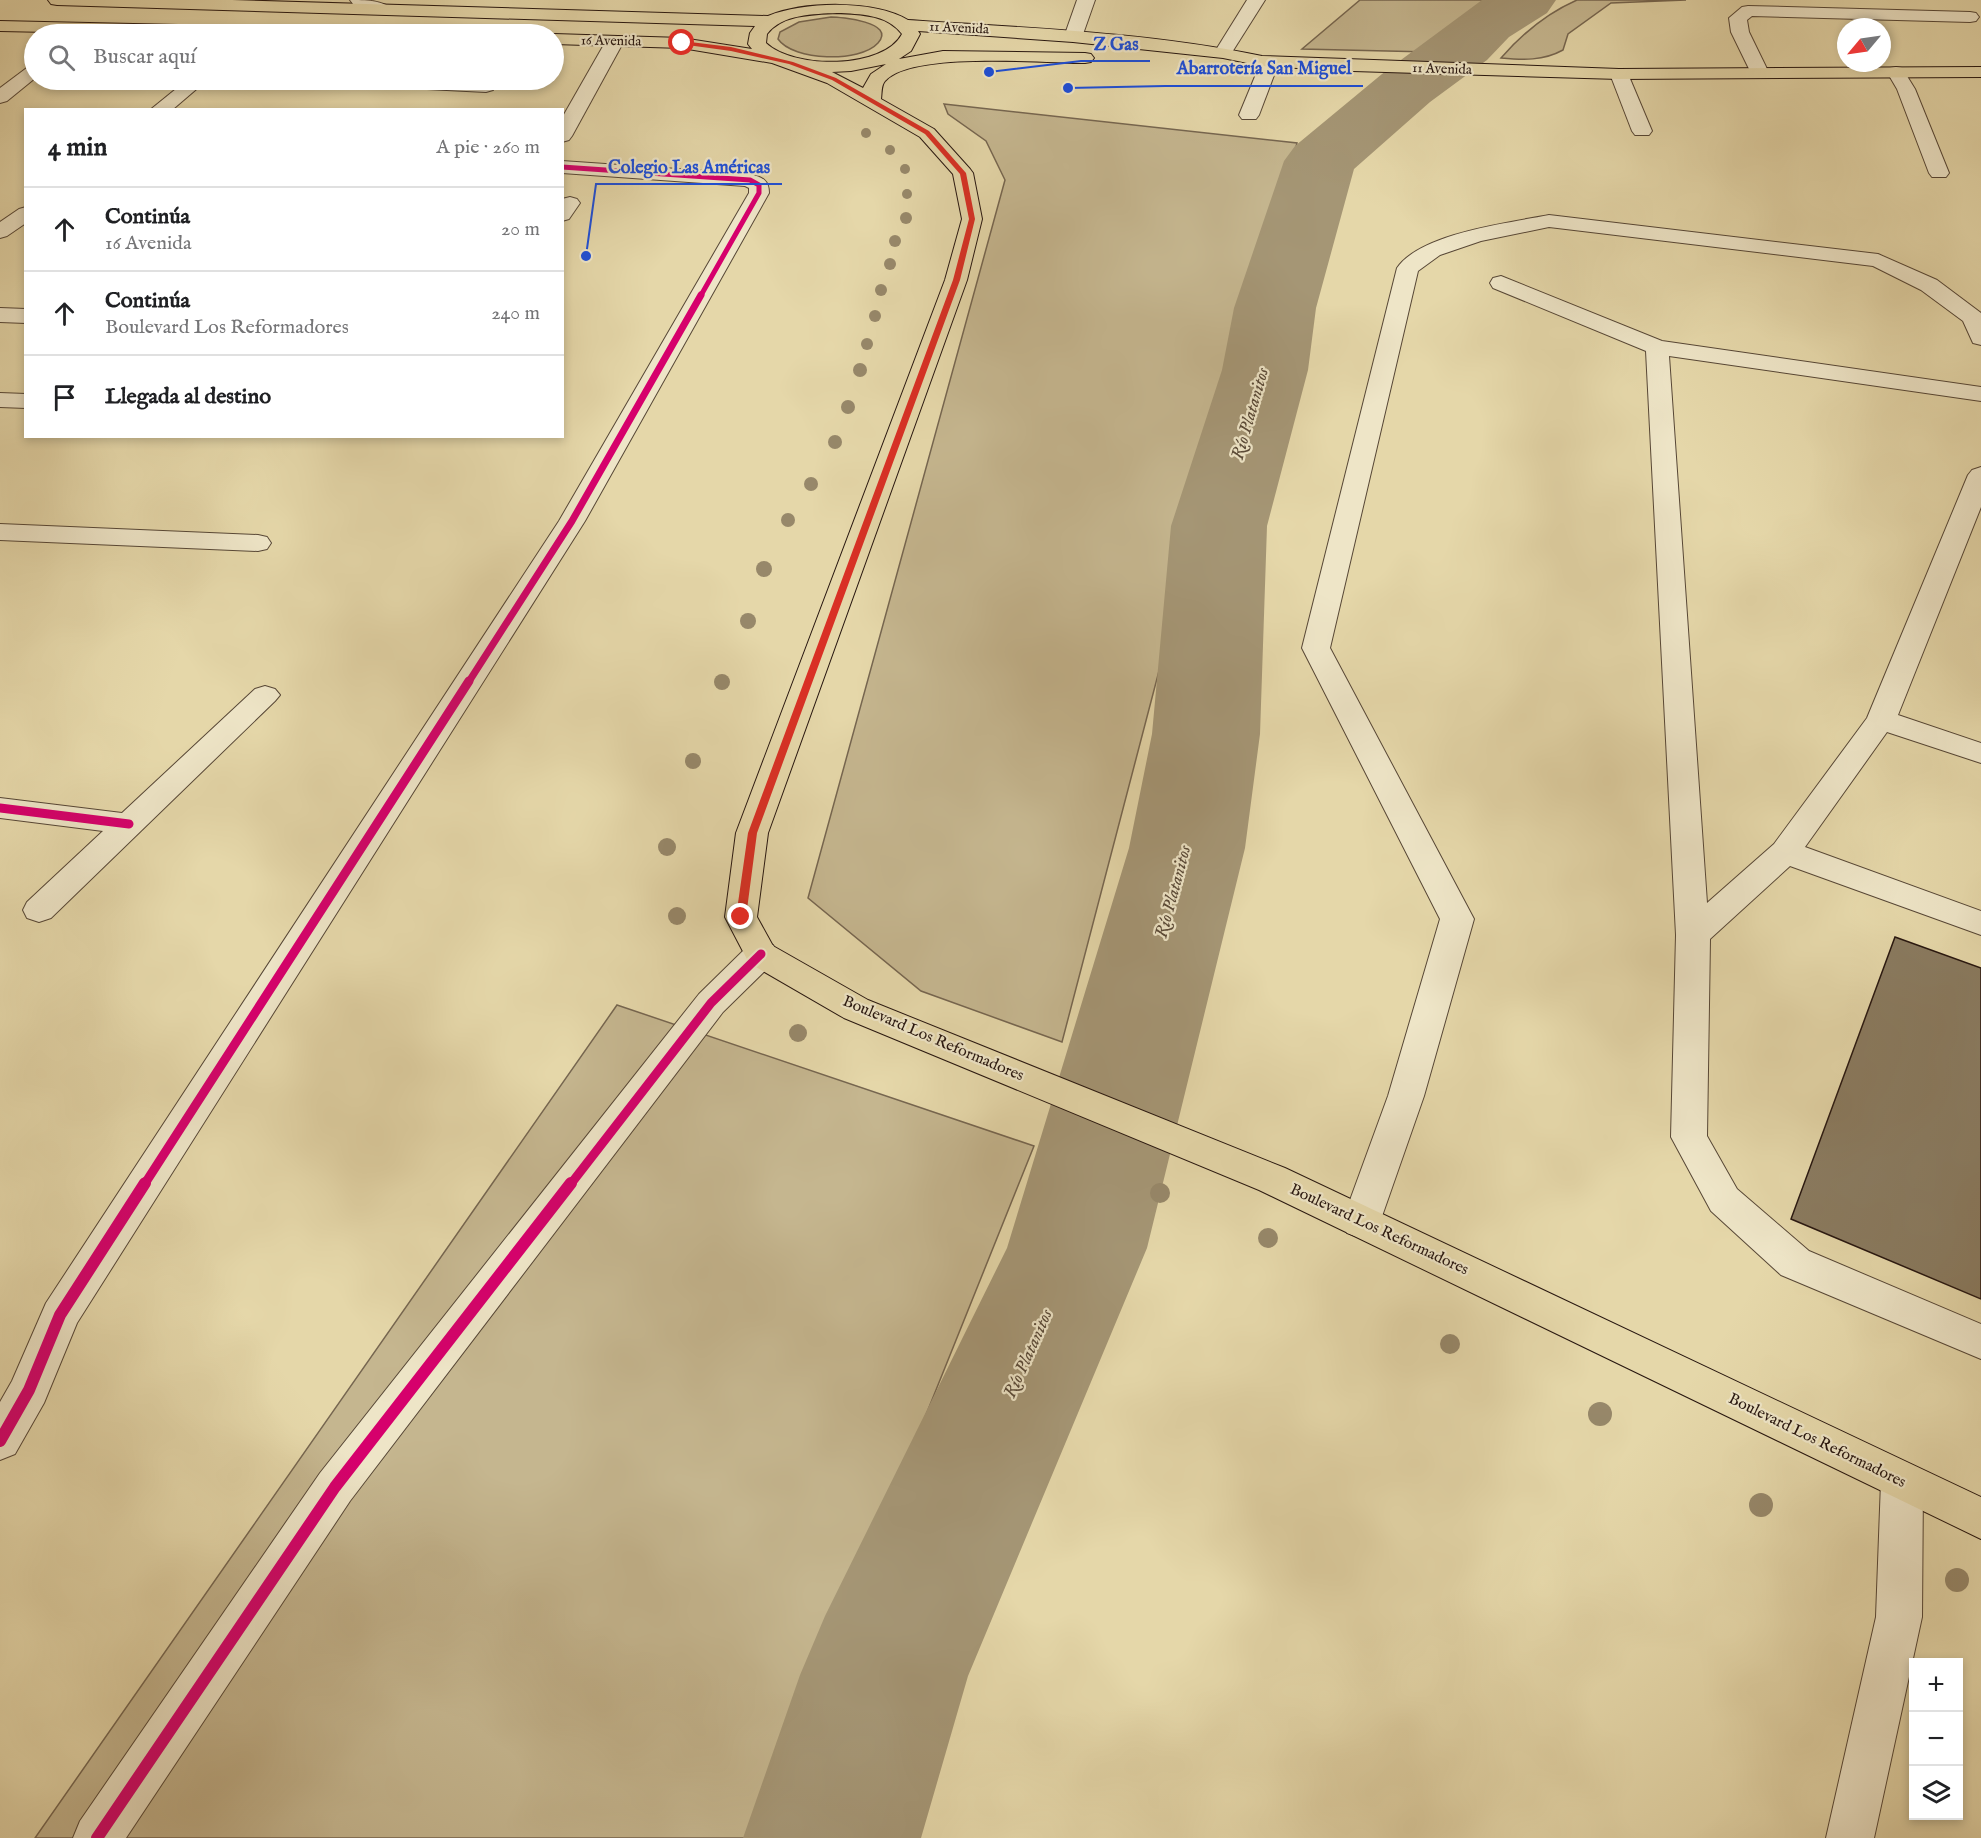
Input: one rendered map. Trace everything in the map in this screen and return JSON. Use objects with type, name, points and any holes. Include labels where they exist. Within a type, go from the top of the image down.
[{"type":"main road","name":"16 Avenida","points":[[57,0],[208,2],[384,10],[772,21],[811,9]]},
{"type":"main road","points":[[811,9],[864,0]]},
{"type":"main road","points":[[783,60],[818,66],[848,66],[886,58],[901,51],[909,42],[911,34],[903,23],[916,7]]},
{"type":"main road","name":"11 Avenida","points":[[811,9],[862,9],[884,14],[903,23],[1073,37],[1223,53],[1266,62],[1619,74],[1981,72]]},
{"type":"main road","points":[[761,954],[741,917],[752,833],[956,280],[972,219],[963,173],[927,133],[834,79],[783,60],[757,44],[756,36],[761,28],[772,21]]},
{"type":"main road","points":[[0,26],[24,27]]},
{"type":"main road","name":"16 Avenida","points":[[564,39],[682,43],[783,60]]},
{"type":"main road","points":[[872,99],[871,91],[881,75],[907,63],[944,56],[1266,62]]},
{"type":"main road","name":"Boulevard Los Reformadores","points":[[761,954],[856,1009],[1272,1179],[1981,1519]]},
{"type":"street","points":[[359,0],[384,10]]},
{"type":"street","points":[[1073,37],[1086,0]]},
{"type":"street","points":[[1223,53],[1256,0]]},
{"type":"street","points":[[1958,0],[1976,24]]},
{"type":"street","points":[[1760,73],[1740,32],[1738,18],[1748,11],[1976,24]]},
{"type":"street","points":[[564,132],[615,41]]},
{"type":"street","points":[[1249,115],[1266,62]]},
{"type":"street","points":[[1896,72],[1906,89],[1939,173]]},
{"type":"street","points":[[1619,74],[1642,131]]},
{"type":"street","points":[[0,97],[24,79]]},
{"type":"street","points":[[162,108],[185,90]]},
{"type":"street","points":[[473,102],[482,90]]},
{"type":"street","points":[[0,1442],[29,1390],[60,1315],[572,521],[759,194],[759,185],[750,180],[564,167]]},
{"type":"street","points":[[0,232],[24,214]]},
{"type":"street","points":[[1361,1222],[1406,1096],[1457,919],[1316,648],[1408,268],[1432,250],[1476,236],[1549,221],[1878,260],[1929,285],[1973,318],[1981,338]]},
{"type":"street","points":[[1501,283],[1657,347],[1976,385]]},
{"type":"street","points":[[0,315],[24,316]]},
{"type":"street","points":[[1657,347],[1693,935],[1689,1137],[1724,1200],[1795,1263],[1981,1342]]},
{"type":"street","points":[[0,400],[24,401]]},
{"type":"street","points":[[1693,935],[1785,852],[1881,720],[1981,475]]},
{"type":"street","points":[[0,532],[258,543]]},
{"type":"street","points":[[39,910],[265,695]]},
{"type":"street","points":[[1881,720],[1981,753]]},
{"type":"street","points":[[0,808],[129,824]]},
{"type":"street","points":[[1785,852],[1981,923]]},
{"type":"street","points":[[97,1838],[335,1487],[711,1003],[761,954]]},
{"type":"street","points":[[1850,1838],[1899,1617],[1902,1482]]},
{"type":"shaded area","points":[[1360,0],[1494,0],[1476,10],[1430,52],[1302,49]]},
{"type":"shaded area","points":[[1577,0],[1686,0],[1611,3],[1568,34],[1563,50],[1555,54],[1540,58],[1501,58],[1536,25],[1555,11]]},
{"type":"shaded area","points":[[831,17],[865,22],[880,30],[882,36],[878,43],[857,54],[827,57],[797,52],[778,39],[780,32],[799,22]]},
{"type":"shaded area","points":[[944,104],[1297,143],[1062,1042],[921,991],[808,898],[1005,180],[986,141],[948,114]]},
{"type":"shaded area","points":[[617,1005],[1034,1146],[756,1838],[35,1838]]},
{"type":"building","points":[[1895,937],[1981,968],[1981,1299],[1791,1219]]},
{"type":"waterway","name":"Río Platanitos","points":[[832,1838],[884,1675],[1077,1248],[1187,848],[1206,734],[1219,526],[1265,370],[1275,308],[1320,161],[1406,88],[1464,46],[1487,24],[1525,0]]},
{"type":"cycle path","points":[[0,1441],[29,1390],[60,1315],[572,521],[759,193],[759,185],[750,180],[564,167]]},
{"type":"cycle path","points":[[0,808],[129,824]]},
{"type":"cycle path","points":[[97,1838],[335,1487],[711,1003],[761,954]]},
{"type":"place","name":"Z Gas","points":[[989,72]]},
{"type":"place","name":"Abarrotería San Miguel","points":[[1068,88]]},
{"type":"place","name":"Colegio Las Américas","points":[[586,256]]},
{"type":"route","points":[[682,43],[776,58],[834,79],[872,99],[927,133],[963,173],[972,219],[956,280],[752,833],[741,917]]}]
